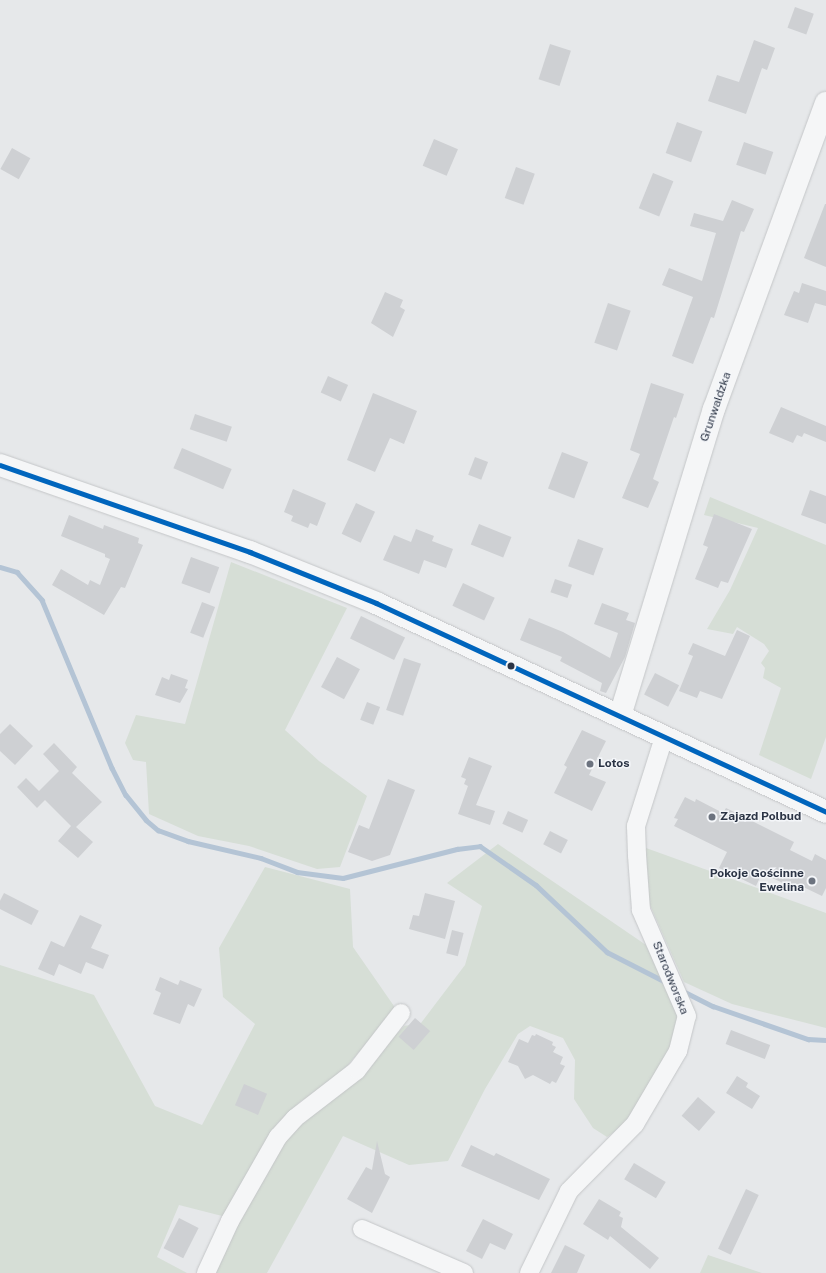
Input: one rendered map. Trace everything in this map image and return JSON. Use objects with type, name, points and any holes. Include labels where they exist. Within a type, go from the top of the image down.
[{"type":"street","name":"Grunwaldzka","points":[[620,716],[714,409],[819,141],[826,103]]},
{"type":"street","points":[[0,465],[257,555],[376,603],[826,812]]},
{"type":"street","name":"Starodworska","points":[[529,1273],[569,1191],[635,1124],[674,1058],[687,1016],[641,910],[636,826],[664,737]]},
{"type":"street","points":[[206,1273],[230,1221],[278,1137],[295,1118],[357,1070],[401,1013]]},
{"type":"street","points":[[362,1229],[464,1273]]},
{"type":"shaded area","points":[[710,497],[826,545],[826,737],[811,779],[759,755],[781,688],[763,678],[765,668],[761,663],[769,651],[764,644],[737,627],[733,634],[707,629],[730,590],[758,528],[704,515]]},
{"type":"shaded area","points":[[231,562],[347,608],[285,730],[319,761],[367,796],[340,867],[317,869],[249,846],[198,836],[149,814],[146,762],[133,760],[125,743],[136,715],[185,724]]},
{"type":"shaded area","points":[[498,844],[646,945],[681,1019],[673,1050],[639,1109],[623,1126],[607,1137],[593,1128],[574,1099],[575,1060],[563,1038],[530,1026],[518,1034],[485,1089],[448,1161],[409,1165],[343,1136],[267,1273],[214,1273],[224,1246],[287,1135],[349,1085],[404,1026],[421,1023],[465,965],[482,906],[447,883]]},
{"type":"shaded area","points":[[646,848],[826,913],[826,1028],[732,1004],[684,982],[649,903]]},
{"type":"shaded area","points":[[265,867],[350,889],[353,947],[396,1009],[334,1081],[301,1101],[277,1124],[226,1217],[179,1205],[157,1257],[187,1273],[0,1273],[0,965],[94,995],[155,1106],[202,1125],[255,1024],[223,997],[219,948]]},
{"type":"shaded area","points":[[708,1255],[762,1273],[700,1273]]},
{"type":"building","points":[[795,7],[814,14],[806,35],[787,28]]},
{"type":"building","points":[[754,40],[775,48],[767,70],[762,68],[746,114],[708,101],[717,75],[739,82]]},
{"type":"building","points":[[550,44],[571,51],[559,86],[539,79]]},
{"type":"building","points":[[677,122],[702,131],[691,162],[666,153]]},
{"type":"building","points":[[434,139],[458,149],[447,176],[423,166]]},
{"type":"building","points":[[744,142],[773,152],[765,175],[736,165]]},
{"type":"building","points":[[12,148],[30,158],[19,179],[0,169]]},
{"type":"building","points":[[516,167],[535,174],[524,205],[505,198]]},
{"type":"building","points":[[653,173],[673,181],[659,216],[639,208]]},
{"type":"building","points":[[732,200],[754,209],[744,232],[741,231],[714,318],[711,317],[693,364],[672,356],[693,297],[662,285],[669,268],[702,281],[716,233],[690,226],[694,213],[723,221]]},
{"type":"building","points":[[826,204],[826,267],[804,258]]},
{"type":"building","points":[[802,283],[826,291],[826,306],[815,303],[808,323],[784,315],[794,291],[799,293]]},
{"type":"building","points":[[385,292],[403,300],[400,307],[405,310],[393,337],[371,323]]},
{"type":"building","points":[[608,303],[631,311],[617,351],[594,343]]},
{"type":"building","points":[[328,376],[348,385],[341,401],[321,392]]},
{"type":"building","points":[[651,383],[684,394],[676,418],[674,417],[653,479],[659,482],[648,508],[622,498],[640,454],[630,450]]},
{"type":"building","points":[[373,393],[417,411],[404,444],[390,438],[375,472],[347,460]]},
{"type":"building","points":[[781,407],[826,426],[826,442],[804,433],[802,437],[797,435],[793,443],[769,433]]},
{"type":"building","points":[[195,414],[232,427],[227,442],[190,429]]},
{"type":"building","points":[[182,448],[232,469],[223,489],[173,468]]},
{"type":"building","points":[[562,452],[588,462],[574,498],[548,488]]},
{"type":"building","points":[[475,457],[488,462],[481,480],[468,475]]},
{"type":"building","points":[[293,489],[326,503],[317,526],[310,523],[308,528],[291,521],[293,516],[284,512]]},
{"type":"building","points":[[810,490],[826,496],[826,524],[801,515]]},
{"type":"building","points":[[356,503],[375,512],[361,543],[342,534]]},
{"type":"building","points":[[714,514],[752,529],[728,583],[721,581],[718,588],[695,579],[708,547],[703,545]]},
{"type":"building","points":[[69,515],[103,529],[104,525],[139,538],[138,543],[143,545],[125,588],[121,587],[104,615],[52,585],[61,569],[88,585],[90,580],[100,585],[110,559],[105,557],[105,554],[61,536]]},
{"type":"building","points":[[479,524],[511,537],[503,558],[471,544]]},
{"type":"building","points":[[416,529],[434,536],[432,541],[453,549],[446,568],[424,560],[419,574],[383,560],[394,535],[411,542]]},
{"type":"building","points":[[578,539],[603,548],[593,575],[568,566]]},
{"type":"building","points":[[191,557],[219,567],[210,594],[181,583]]},
{"type":"building","points":[[555,579],[572,585],[567,598],[550,592]]},
{"type":"building","points":[[463,583],[495,598],[484,620],[452,606]]},
{"type":"building","points":[[202,602],[215,607],[203,638],[190,633]]},
{"type":"building","points":[[602,603],[629,613],[626,620],[635,623],[625,657],[606,693],[600,691],[602,683],[560,661],[562,657],[520,640],[529,618],[563,632],[610,658],[618,633],[594,624]]},
{"type":"building","points":[[361,616],[405,637],[394,660],[350,638]]},
{"type":"building","points":[[737,630],[750,636],[722,699],[700,691],[697,698],[679,691],[693,656],[688,654],[693,643],[725,656]]},
{"type":"building","points":[[337,657],[360,669],[344,699],[321,687]]},
{"type":"building","points":[[404,658],[421,664],[403,716],[386,710]]},
{"type":"building","points":[[655,673],[679,685],[668,707],[644,694]]},
{"type":"building","points":[[171,674],[188,680],[185,688],[188,689],[180,703],[155,695],[162,677],[169,680]]},
{"type":"building","points":[[367,702],[380,707],[373,725],[360,720]]},
{"type":"building","points":[[10,724],[33,746],[15,765],[0,751],[0,734]]},
{"type":"building","points":[[582,730],[606,741],[589,775],[606,782],[592,811],[554,793],[567,767],[564,765]]},
{"type":"building","points":[[54,743],[77,767],[72,773],[102,802],[76,827],[93,842],[78,858],[58,841],[71,826],[45,800],[37,808],[17,787],[26,778],[39,791],[59,771],[43,754]]},
{"type":"building","points":[[469,757],[492,766],[476,805],[495,811],[490,825],[458,814],[468,786],[464,784],[466,779],[461,777]]},
{"type":"building","points":[[388,779],[415,790],[390,855],[372,861],[348,852],[359,825],[369,829]]},
{"type":"building","points":[[685,797],[695,802],[696,799],[723,813],[726,808],[794,842],[790,850],[812,861],[815,854],[826,860],[826,888],[822,896],[795,883],[793,888],[762,873],[756,886],[719,868],[727,852],[674,826],[678,819],[674,818]]},
{"type":"building","points":[[508,811],[528,820],[522,833],[502,824]]},
{"type":"building","points":[[550,831],[568,840],[561,853],[543,844]]},
{"type":"building","points":[[4,893],[39,911],[31,925],[0,909],[0,901]]},
{"type":"building","points":[[425,893],[455,901],[445,939],[409,929],[413,915],[419,916]]},
{"type":"building","points":[[80,915],[102,925],[91,948],[109,955],[103,969],[86,962],[81,974],[59,964],[54,976],[38,969],[51,941],[64,947]]},
{"type":"building","points":[[452,930],[464,933],[458,956],[446,953]]},
{"type":"building","points":[[160,977],[178,985],[180,980],[202,989],[194,1007],[188,1004],[180,1024],[153,1014],[161,993],[155,990]]},
{"type":"building","points":[[415,1018],[430,1031],[414,1050],[399,1037]]},
{"type":"building","points":[[731,1030],[770,1045],[765,1059],[726,1044]]},
{"type":"building","points":[[536,1034],[553,1042],[552,1045],[556,1047],[553,1052],[563,1057],[560,1064],[565,1066],[556,1083],[552,1081],[550,1084],[533,1075],[525,1079],[518,1066],[508,1062],[519,1039],[528,1043],[532,1035],[535,1036]]},
{"type":"building","points":[[737,1076],[748,1083],[746,1087],[760,1096],[752,1109],[726,1093]]},
{"type":"building","points":[[244,1084],[267,1094],[258,1115],[235,1105]]},
{"type":"building","points":[[698,1097],[715,1112],[699,1131],[682,1116]]},
{"type":"building","points":[[377,1141],[385,1174],[390,1177],[372,1213],[347,1199],[366,1167],[372,1170]]},
{"type":"building","points":[[471,1145],[494,1156],[496,1153],[550,1179],[539,1200],[461,1166]]},
{"type":"building","points":[[634,1163],[666,1182],[656,1198],[624,1179]]},
{"type":"building","points":[[746,1189],[759,1195],[731,1255],[718,1249]]},
{"type":"building","points":[[599,1199],[621,1212],[619,1216],[623,1218],[621,1227],[659,1258],[650,1269],[610,1236],[608,1240],[583,1224]]},
{"type":"building","points":[[179,1218],[199,1228],[183,1258],[164,1248]]},
{"type":"building","points":[[483,1219],[513,1234],[505,1250],[490,1243],[482,1259],[466,1251]]},
{"type":"building","points":[[565,1245],[585,1255],[577,1273],[551,1273]]},
{"type":"waterway","points":[[0,567],[17,572],[42,600],[112,768],[126,795],[146,820],[158,830],[188,841],[261,858],[297,872],[343,878],[457,849],[480,846],[536,885],[607,952],[666,982]]},
{"type":"waterway","points":[[681,990],[713,1006],[808,1039],[826,1040]]},
{"type":"transit line","points":[[0,465],[250,552],[376,603],[826,812]]},
{"type":"place","name":"Lotos","points":[[590,764]]},
{"type":"place","name":"Zajazd Polbud","points":[[712,817]]},
{"type":"place","name":"Pokoje Gościnne Ewelina","points":[[812,881]]}]
